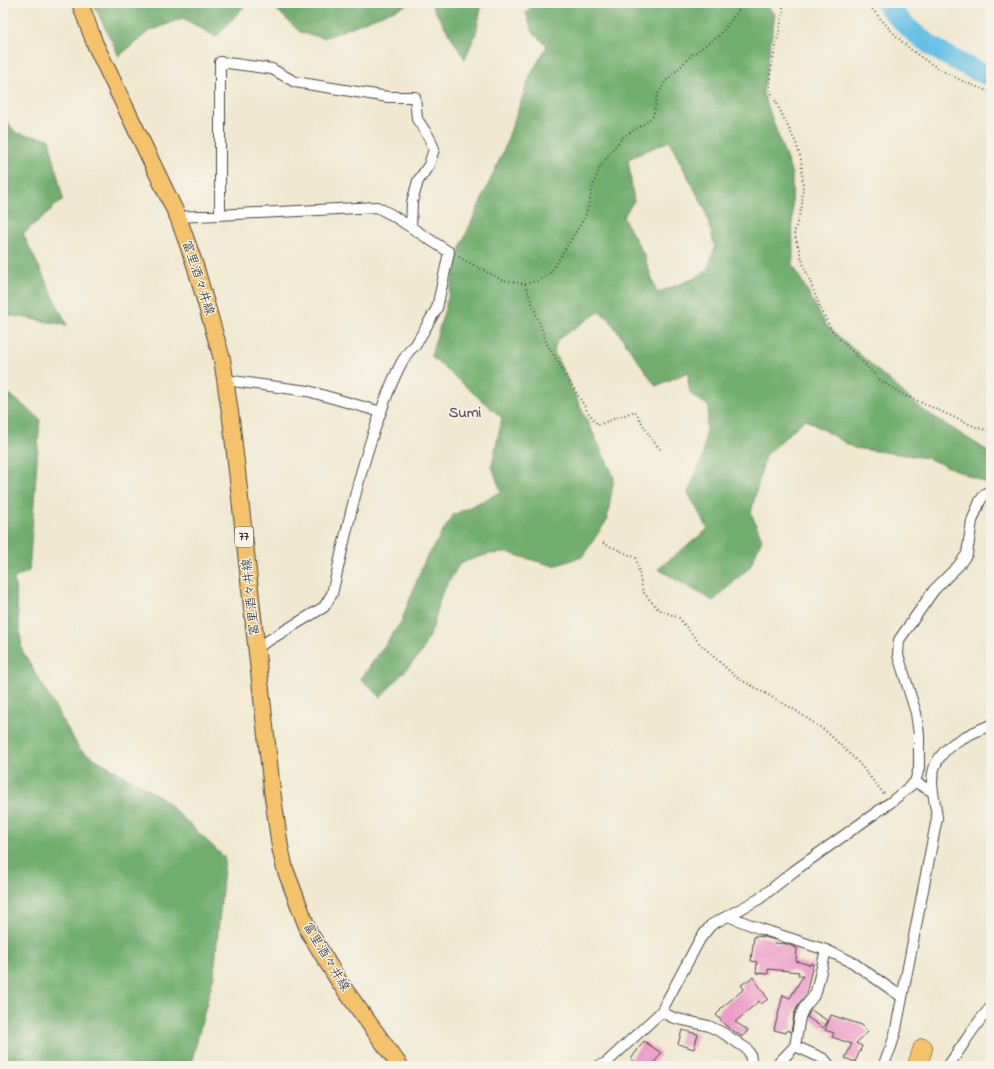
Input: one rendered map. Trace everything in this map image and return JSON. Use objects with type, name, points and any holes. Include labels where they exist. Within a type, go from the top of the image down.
[{"type":"highway","points":[[917,1066],[923,1048]]},
{"type":"main road","name":"富里酒々井線","points":[[80,3],[95,44],[178,217],[209,310],[222,359],[238,480],[272,790],[280,847],[285,868],[309,932],[340,983],[400,1066]]},
{"type":"street","points":[[220,215],[220,62],[272,69],[295,82],[388,96],[415,97],[417,118],[429,137],[434,149],[429,165],[418,181],[412,202],[411,227]]},
{"type":"street","points":[[178,217],[377,207],[449,252],[437,308],[414,346],[399,367],[370,441],[356,491],[332,594],[324,607],[256,648]]},
{"type":"street","points":[[225,380],[308,390],[381,412]]},
{"type":"street","points":[[604,1065],[661,1012],[700,939],[711,925],[759,899],[794,871],[891,802],[915,782],[919,768],[919,734],[916,713],[898,655],[899,640],[934,590],[959,565],[967,554],[972,521],[984,494],[991,490]]},
{"type":"street","points":[[883,1066],[891,1047],[902,997],[937,818],[933,792],[933,777],[936,766],[945,751],[954,742],[964,736],[991,725]]},
{"type":"street","points":[[915,782],[933,792]]},
{"type":"street","points":[[728,916],[761,929],[826,950],[852,962],[902,997]]},
{"type":"street","points":[[776,1066],[795,1046],[800,1017],[804,1008],[816,992],[826,950]]},
{"type":"street","points":[[948,1066],[979,1020],[991,1006]]},
{"type":"street","points":[[661,1012],[674,1018],[709,1026],[723,1033],[747,1049],[750,1054],[752,1066]]},
{"type":"street","points":[[795,1046],[824,1059],[830,1066]]},
{"type":"path","points":[[449,252],[502,280],[525,284],[537,281],[549,275],[585,217],[594,183],[600,169],[612,150],[624,137],[647,122],[653,116],[658,94],[665,82],[693,54],[720,35],[744,3]]},
{"type":"path","points":[[783,3],[783,13],[770,74],[770,90],[796,143],[801,159],[803,184],[802,206],[794,233],[804,266],[822,312],[833,332],[879,379],[900,393],[978,428],[991,431]]},
{"type":"path","points":[[867,3],[892,31],[914,52],[946,74],[975,87],[991,92]]},
{"type":"path","points":[[525,284],[547,344],[588,412],[598,425],[635,411],[650,437],[660,449]]},
{"type":"path","points":[[603,543],[636,558],[643,592],[658,609],[679,618],[700,644],[736,677],[795,710],[827,732],[858,762],[891,802]]},
{"type":"green space","points":[[93,3],[247,3],[216,37],[183,18],[148,32],[119,56]]},
{"type":"green space","points":[[250,3],[412,3],[324,38],[300,32],[275,8]]},
{"type":"green space","points":[[430,3],[482,3],[476,33],[465,59]]},
{"type":"green space","points":[[535,3],[764,3],[775,14],[763,93],[792,174],[793,265],[826,325],[923,410],[991,453],[991,485],[927,458],[854,448],[805,419],[765,456],[751,513],[762,539],[750,567],[713,601],[658,569],[708,529],[688,493],[703,456],[709,406],[697,399],[691,393],[688,372],[656,386],[608,318],[599,312],[557,340],[554,352],[614,477],[607,520],[582,557],[554,566],[508,553],[489,554],[460,563],[441,595],[433,627],[421,653],[381,697],[361,679],[401,622],[425,560],[453,515],[501,492],[492,466],[502,418],[431,356],[462,243],[503,152],[530,76],[547,46],[532,31],[526,12]],"holes":[[[669,141],[705,209],[715,247],[707,271],[693,279],[657,293],[644,255],[623,217],[634,201],[628,159]]]},
{"type":"green space","points":[[3,116],[16,133],[49,139],[63,199],[23,234],[67,325],[3,314]]},
{"type":"green space","points":[[3,389],[40,419],[29,571],[14,578],[22,650],[80,750],[161,797],[225,858],[214,975],[192,1060],[195,1066],[3,1066]]},
{"type":"building","points":[[754,936],[765,937],[775,940],[774,943],[787,944],[797,948],[796,961],[810,965],[811,963],[813,964],[808,991],[798,1005],[794,1014],[791,1032],[787,1030],[786,1033],[774,1030],[783,995],[790,998],[803,976],[798,975],[799,972],[768,969],[768,974],[756,973],[757,962],[751,961]]},
{"type":"building","points":[[753,977],[768,999],[761,1004],[759,1001],[735,1022],[748,1030],[743,1037],[726,1026],[716,1015],[721,1010],[720,1009],[744,989],[741,985]]},
{"type":"building","points":[[811,1010],[828,1021],[823,1028],[807,1017]]},
{"type":"building","points":[[831,1015],[862,1025],[868,1032],[856,1043],[862,1046],[855,1062],[845,1058],[852,1044],[832,1037],[834,1033],[825,1030]]},
{"type":"building","points":[[682,1030],[698,1034],[694,1049],[678,1044]]},
{"type":"building","points":[[644,1041],[661,1053],[652,1066],[641,1066],[631,1059]]},
{"type":"waterway","points":[[885,3],[896,16],[920,38],[946,55],[991,77]]},
{"type":"district","name":"Sumi","points":[[465,413]]}]
